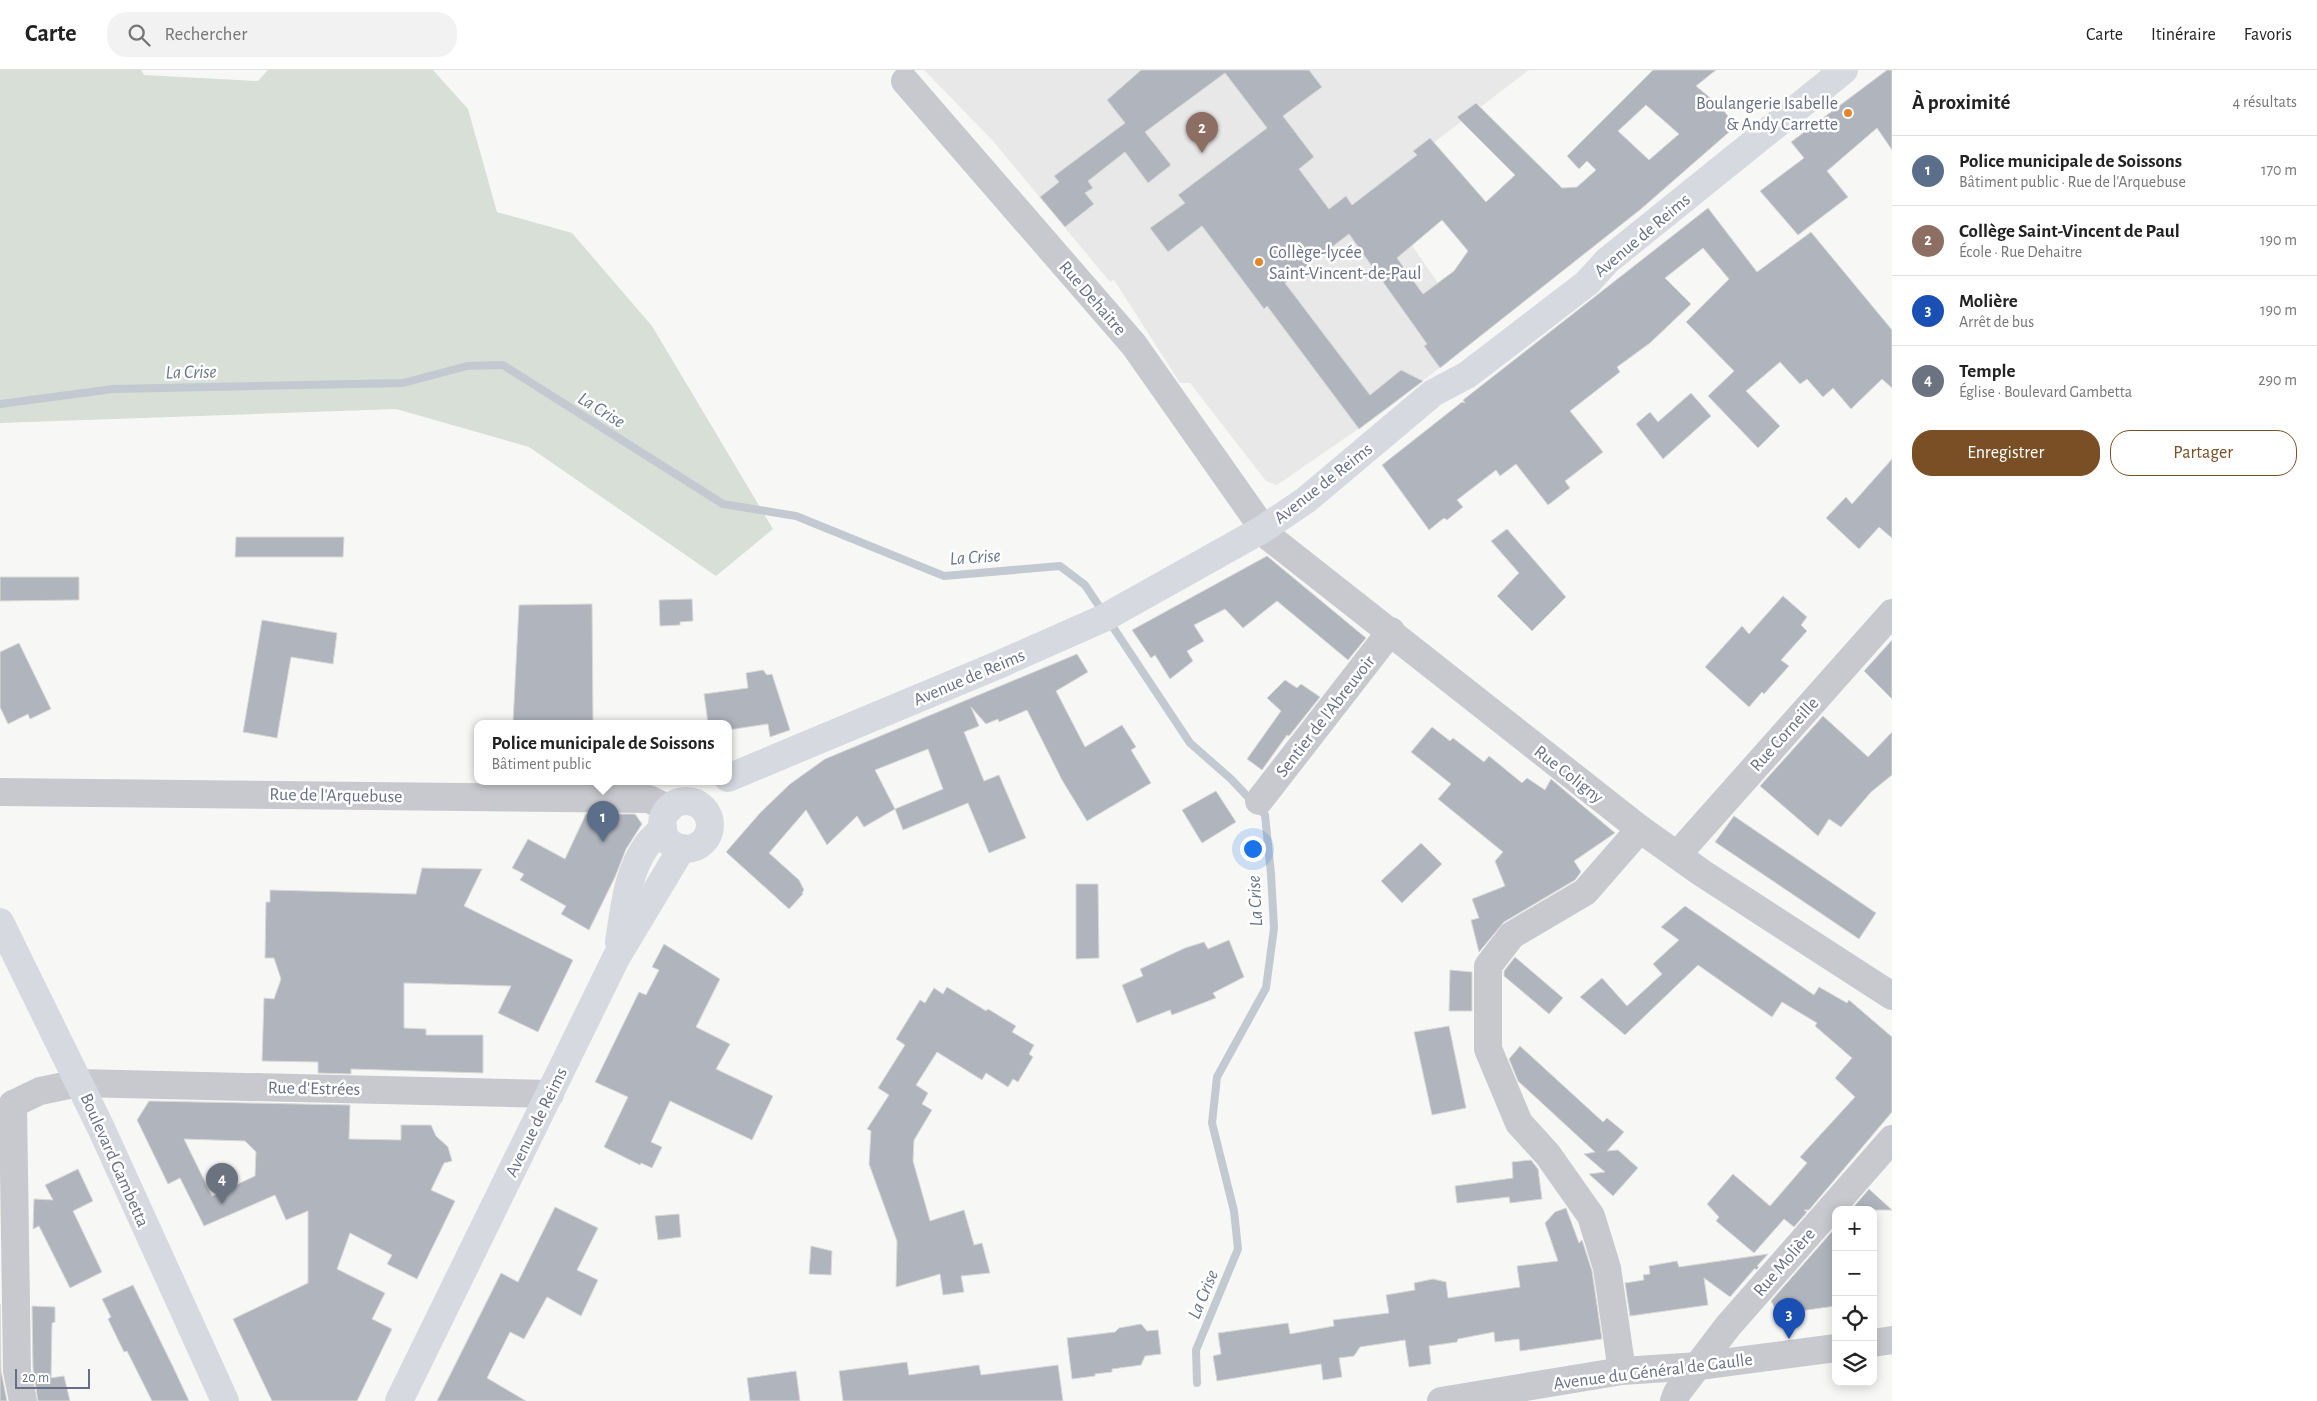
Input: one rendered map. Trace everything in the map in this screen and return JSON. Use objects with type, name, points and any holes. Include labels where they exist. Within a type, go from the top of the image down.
[{"type":"main road","name":"Avenue de Reims","points":[[732,777],[998,665],[1112,613],[1263,529],[1306,500],[1433,393],[1467,374],[1587,283],[1607,261],[1844,70]]},
{"type":"main road","points":[[616,958],[629,886],[646,846],[721,785]]},
{"type":"main road","points":[[683,814],[710,830],[707,837],[696,846],[682,848],[669,841],[683,814]]},
{"type":"main road","name":"Avenue de Reims","points":[[399,1401],[616,958],[682,848]]},
{"type":"main road","name":"Boulevard Gambetta","points":[[0,922],[79,1083],[225,1401]]},
{"type":"street","name":"Rue Dehaitre","points":[[905,81],[1134,345],[1263,529]]},
{"type":"street","name":"Rue Coligny","points":[[1263,529],[1269,537],[1391,631],[1640,829],[1892,996]]},
{"type":"street","name":"Rue Corneille","points":[[1677,855],[1892,613]]},
{"type":"street","name":"Sentier de l'Abreuvoir","points":[[1259,801],[1391,631]]},
{"type":"street","name":"Rue de l'Arquebuse","points":[[0,792],[649,799],[683,814]]},
{"type":"street","points":[[1622,1371],[1607,1268],[1591,1216],[1548,1154],[1519,1123],[1488,1049],[1488,966],[1512,936],[1585,892],[1640,829]]},
{"type":"street","name":"Rue d'Estrées","points":[[7,1113],[40,1091],[79,1083],[550,1094]]},
{"type":"street","points":[[7,1113],[17,1371],[23,1401]]},
{"type":"street","name":"Rue Molière","points":[[1674,1401],[1677,1393],[1728,1326],[1892,1139]]},
{"type":"street","points":[[1877,1342],[1892,1340]]},
{"type":"street","name":"Avenue du Général de Gaulle","points":[[1441,1401],[1622,1371],[1699,1366],[1832,1349]]},
{"type":"shaded area","points":[[0,70],[141,70],[144,75],[258,81],[268,70],[433,70],[468,109],[497,212],[572,233],[652,326],[773,529],[716,576],[529,447],[396,409],[0,423]]},
{"type":"shaded area","name":"Collège-lycée Saint-Vincent-de-Paul","points":[[924,70],[1529,70],[1373,189],[1438,283],[1480,336],[1383,412],[1277,485],[1266,481],[1190,383],[1180,383],[1114,280],[1110,282],[993,141]]},
{"type":"building","points":[[1141,70],[1309,70],[1322,87],[1283,116],[1314,157],[1299,169],[1329,209],[1346,196],[1352,205],[1417,155],[1413,151],[1430,138],[1486,202],[1515,175],[1457,117],[1476,103],[1562,188],[1577,187],[1596,170],[1587,161],[1579,169],[1567,156],[1653,70],[1716,70],[1696,86],[1720,106],[1736,126],[1641,209],[1440,368],[1424,346],[1427,344],[1349,234],[1285,283],[1370,395],[1401,370],[1423,381],[1359,429],[1267,306],[1264,309],[1202,226],[1168,252],[1150,228],[1185,203],[1178,195],[1267,128],[1225,73],[1145,132],[1171,165],[1148,183],[1125,152],[1088,181],[1093,188],[1085,193],[1094,204],[1065,227],[1040,197],[1059,182],[1054,176],[1125,123],[1107,100]],"holes":[[[1646,105],[1679,134],[1649,160],[1618,131]],[[1442,220],[1468,251],[1454,271],[1423,294],[1397,258]]]},
{"type":"building","points":[[1887,70],[1892,70],[1892,150],[1877,128],[1827,171],[1848,197],[1798,235],[1760,191],[1804,158],[1791,142]]},
{"type":"building","points":[[1708,208],[1757,272],[1811,232],[1892,330],[1892,388],[1882,379],[1851,409],[1833,388],[1823,397],[1807,379],[1800,384],[1780,362],[1746,391],[1780,426],[1758,448],[1708,396],[1734,371],[1686,322],[1729,279],[1703,248],[1665,278],[1691,304],[1650,343],[1617,367],[1620,372],[1570,411],[1603,452],[1565,481],[1570,488],[1548,505],[1516,464],[1500,476],[1496,470],[1457,500],[1463,507],[1447,520],[1444,518],[1429,530],[1382,465],[1462,402],[1465,403],[1463,400]]},
{"type":"building","points":[[1691,393],[1711,416],[1663,459],[1636,424],[1650,412],[1658,422]]},
{"type":"building","points":[[1892,459],[1892,538],[1879,527],[1859,549],[1826,518],[1846,497],[1852,504]]},
{"type":"building","points":[[1507,529],[1566,597],[1532,631],[1497,596],[1519,573],[1491,541]]},
{"type":"building","points":[[236,537],[344,537],[343,557],[235,557]]},
{"type":"building","points":[[1267,556],[1366,638],[1348,660],[1277,601],[1243,628],[1225,609],[1194,625],[1204,641],[1187,651],[1193,661],[1170,679],[1155,655],[1151,658],[1132,630]]},
{"type":"building","points":[[0,577],[79,577],[79,600],[0,601]]},
{"type":"building","points":[[1783,596],[1807,617],[1801,625],[1807,631],[1781,660],[1789,666],[1764,694],[1762,692],[1749,707],[1705,667],[1742,626],[1749,634]]},
{"type":"building","points":[[692,599],[693,621],[680,622],[680,625],[660,626],[659,600]]},
{"type":"building","points":[[592,604],[593,720],[513,720],[519,605]]},
{"type":"building","points":[[262,620],[337,633],[333,664],[291,657],[277,738],[243,732]]},
{"type":"building","points":[[1892,640],[1892,699],[1864,671]]},
{"type":"building","points":[[19,643],[51,709],[30,719],[28,714],[8,724],[0,707],[0,652]]},
{"type":"building","points":[[1077,654],[1088,672],[1056,691],[1085,747],[1122,725],[1136,747],[1131,750],[1151,783],[1087,821],[1062,780],[1027,710],[999,722],[998,719],[986,724],[971,707],[979,726],[964,732],[984,781],[999,775],[1026,838],[989,853],[968,803],[903,830],[895,809],[864,827],[857,816],[827,845],[806,810],[769,853],[799,880],[804,890],[803,894],[789,909],[726,852],[760,813],[790,784],[825,759]],"holes":[[[928,749],[943,789],[895,809],[875,770]]]},
{"type":"building","points":[[763,670],[767,675],[772,674],[790,730],[770,737],[768,724],[732,729],[732,720],[708,720],[704,694],[748,688],[746,673]]},
{"type":"building","points":[[1285,680],[1297,688],[1301,684],[1320,697],[1289,736],[1287,735],[1262,770],[1247,759],[1281,711],[1267,698]]},
{"type":"building","points":[[1823,716],[1868,757],[1892,732],[1892,775],[1871,792],[1841,827],[1829,819],[1818,836],[1760,786]]},
{"type":"building","points":[[1432,727],[1450,741],[1453,738],[1484,762],[1489,756],[1522,783],[1527,778],[1545,790],[1551,779],[1615,833],[1574,861],[1581,872],[1575,880],[1504,922],[1479,952],[1471,920],[1479,918],[1472,899],[1505,886],[1495,861],[1503,852],[1438,799],[1451,784],[1411,752]]},
{"type":"building","points":[[1216,791],[1236,822],[1202,843],[1182,810]]},
{"type":"building","points":[[586,814],[635,814],[642,824],[626,849],[615,877],[589,930],[561,914],[566,906],[520,880],[524,874],[512,868],[528,839],[565,859]]},
{"type":"building","points":[[1734,816],[1876,913],[1859,939],[1715,842]]},
{"type":"building","points":[[1421,843],[1442,864],[1402,903],[1381,881]]},
{"type":"building","points":[[422,868],[482,869],[464,906],[573,960],[538,1032],[498,1013],[511,986],[404,983],[404,1028],[426,1029],[426,1035],[483,1035],[483,1073],[351,1069],[351,1074],[318,1073],[318,1062],[262,1061],[264,998],[274,999],[281,979],[274,958],[265,958],[266,902],[270,902],[270,890],[416,894]]},
{"type":"building","points":[[1076,884],[1098,884],[1099,958],[1076,959]]},
{"type":"building","points":[[1685,906],[1814,995],[1819,987],[1847,1003],[1849,1000],[1892,1037],[1892,1112],[1809,1210],[1804,1210],[1807,1212],[1794,1227],[1784,1219],[1754,1253],[1716,1221],[1719,1217],[1707,1204],[1733,1174],[1770,1206],[1807,1163],[1800,1157],[1855,1097],[1835,1078],[1852,1058],[1815,1026],[1817,1023],[1782,1002],[1772,1017],[1698,965],[1625,1035],[1580,997],[1602,978],[1627,1006],[1662,974],[1653,964],[1679,940],[1661,927]]},
{"type":"building","points":[[1229,940],[1244,977],[1213,993],[1216,998],[1172,1015],[1170,1010],[1137,1023],[1122,985],[1143,976],[1140,969],[1185,948],[1204,942],[1208,949]]},
{"type":"building","points":[[664,944],[720,979],[696,1027],[730,1044],[716,1069],[773,1096],[752,1140],[670,1101],[651,1142],[662,1147],[652,1168],[641,1163],[640,1165],[604,1147],[628,1097],[595,1082],[639,992],[646,995],[659,970],[652,967]]},
{"type":"building","points":[[1515,957],[1563,998],[1549,1014],[1504,976],[1504,971]]},
{"type":"building","points":[[1450,970],[1472,972],[1472,1011],[1449,1011]]},
{"type":"building","points":[[947,987],[986,1011],[988,1009],[1016,1026],[1012,1032],[1034,1045],[1029,1054],[1033,1057],[1018,1082],[1013,1079],[1008,1087],[986,1073],[982,1080],[937,1052],[916,1085],[928,1093],[922,1104],[932,1110],[914,1140],[913,1161],[930,1221],[964,1210],[974,1245],[982,1243],[990,1273],[961,1276],[964,1292],[943,1295],[940,1274],[896,1287],[897,1241],[869,1164],[871,1131],[867,1129],[889,1095],[878,1088],[905,1045],[896,1039],[920,1000],[925,1003],[934,988],[943,994]]},
{"type":"building","points":[[1449,1026],[1466,1108],[1432,1115],[1414,1032]]},
{"type":"building","points":[[1520,1046],[1603,1122],[1607,1118],[1624,1132],[1607,1151],[1618,1150],[1638,1168],[1613,1196],[1589,1174],[1605,1172],[1584,1154],[1595,1152],[1518,1081],[1509,1059]]},
{"type":"building","points":[[149,1101],[350,1105],[349,1139],[401,1140],[401,1125],[431,1125],[436,1136],[448,1147],[452,1161],[444,1163],[431,1190],[455,1201],[417,1279],[387,1264],[392,1255],[350,1233],[337,1269],[385,1293],[372,1319],[392,1329],[357,1401],[272,1401],[233,1319],[308,1283],[308,1211],[286,1220],[275,1195],[204,1226],[180,1178],[168,1184],[137,1120]],"holes":[[[184,1139],[245,1141],[256,1152],[255,1176],[212,1196]]]},
{"type":"building","points":[[1531,1160],[1538,1169],[1542,1199],[1510,1203],[1509,1197],[1457,1203],[1455,1186],[1513,1178],[1512,1162]]},
{"type":"building","points":[[78,1169],[93,1201],[73,1211],[102,1272],[70,1288],[39,1226],[33,1229],[34,1199],[53,1200],[45,1185]]},
{"type":"building","points":[[1869,1189],[1892,1210],[1877,1210],[1877,1206],[1854,1206]]},
{"type":"building","points":[[555,1207],[598,1228],[577,1270],[598,1280],[581,1316],[547,1297],[524,1339],[510,1332],[487,1378],[526,1401],[437,1401],[501,1273],[518,1282]]},
{"type":"building","points":[[1566,1208],[1579,1243],[1582,1240],[1592,1271],[1602,1339],[1520,1351],[1519,1339],[1495,1342],[1494,1332],[1458,1339],[1457,1342],[1429,1346],[1431,1364],[1409,1367],[1405,1340],[1360,1347],[1354,1356],[1339,1358],[1342,1377],[1323,1380],[1321,1364],[1217,1381],[1213,1356],[1221,1354],[1218,1333],[1288,1323],[1290,1334],[1334,1326],[1333,1320],[1389,1313],[1386,1295],[1415,1290],[1414,1283],[1433,1279],[1446,1282],[1448,1298],[1520,1287],[1517,1266],[1558,1261],[1545,1223],[1555,1212]]},
{"type":"building","points":[[679,1214],[681,1237],[658,1240],[655,1216]]},
{"type":"building","points":[[1832,1232],[1832,1307],[1778,1314],[1771,1301]]},
{"type":"building","points":[[811,1246],[832,1251],[831,1275],[809,1274]]},
{"type":"building","points":[[1768,1254],[1757,1266],[1759,1267],[1756,1270],[1755,1268],[1730,1297],[1704,1278],[1708,1305],[1630,1316],[1625,1283],[1644,1280],[1643,1275],[1650,1274],[1649,1266],[1677,1261],[1679,1267]]},
{"type":"building","points":[[133,1285],[189,1401],[152,1401],[127,1351],[124,1352],[108,1319],[111,1317],[102,1299]]},
{"type":"building","points":[[0,1304],[1,1371],[7,1401],[0,1401]]},
{"type":"building","points":[[32,1306],[55,1307],[55,1322],[52,1323],[51,1378],[64,1376],[70,1401],[38,1401],[33,1369]]},
{"type":"building","points":[[1141,1324],[1147,1331],[1158,1330],[1161,1354],[1145,1356],[1141,1365],[1112,1369],[1112,1372],[1072,1379],[1067,1338],[1115,1332],[1119,1328]]},
{"type":"building","points":[[907,1362],[909,1375],[979,1365],[981,1375],[1058,1365],[1063,1401],[843,1401],[839,1371]]},
{"type":"building","points":[[796,1371],[800,1401],[750,1401],[747,1378]]},
{"type":"waterway","name":"La Crise","points":[[0,404],[113,389],[403,383],[467,366],[503,365],[723,504],[796,516],[944,576],[1060,566],[1085,585],[1190,743],[1231,779],[1265,815],[1274,928],[1266,988],[1217,1077],[1212,1123],[1234,1211],[1238,1249],[1196,1350],[1197,1383]]},
{"type":"place","name":"Boulangerie Isabelle & Andy Carrette","points":[[1848,113]]},
{"type":"place","name":"Collège Saint-Vincent de Paul","points":[[1202,153]]},
{"type":"place","name":"Collège-lycée Saint-Vincent-de-Paul","points":[[1259,262]]},
{"type":"place","name":"Police municipale de Soissons","points":[[603,842]]},
{"type":"place","name":"Temple","points":[[222,1204]]},
{"type":"place","name":"Molière","points":[[1789,1339]]}]
